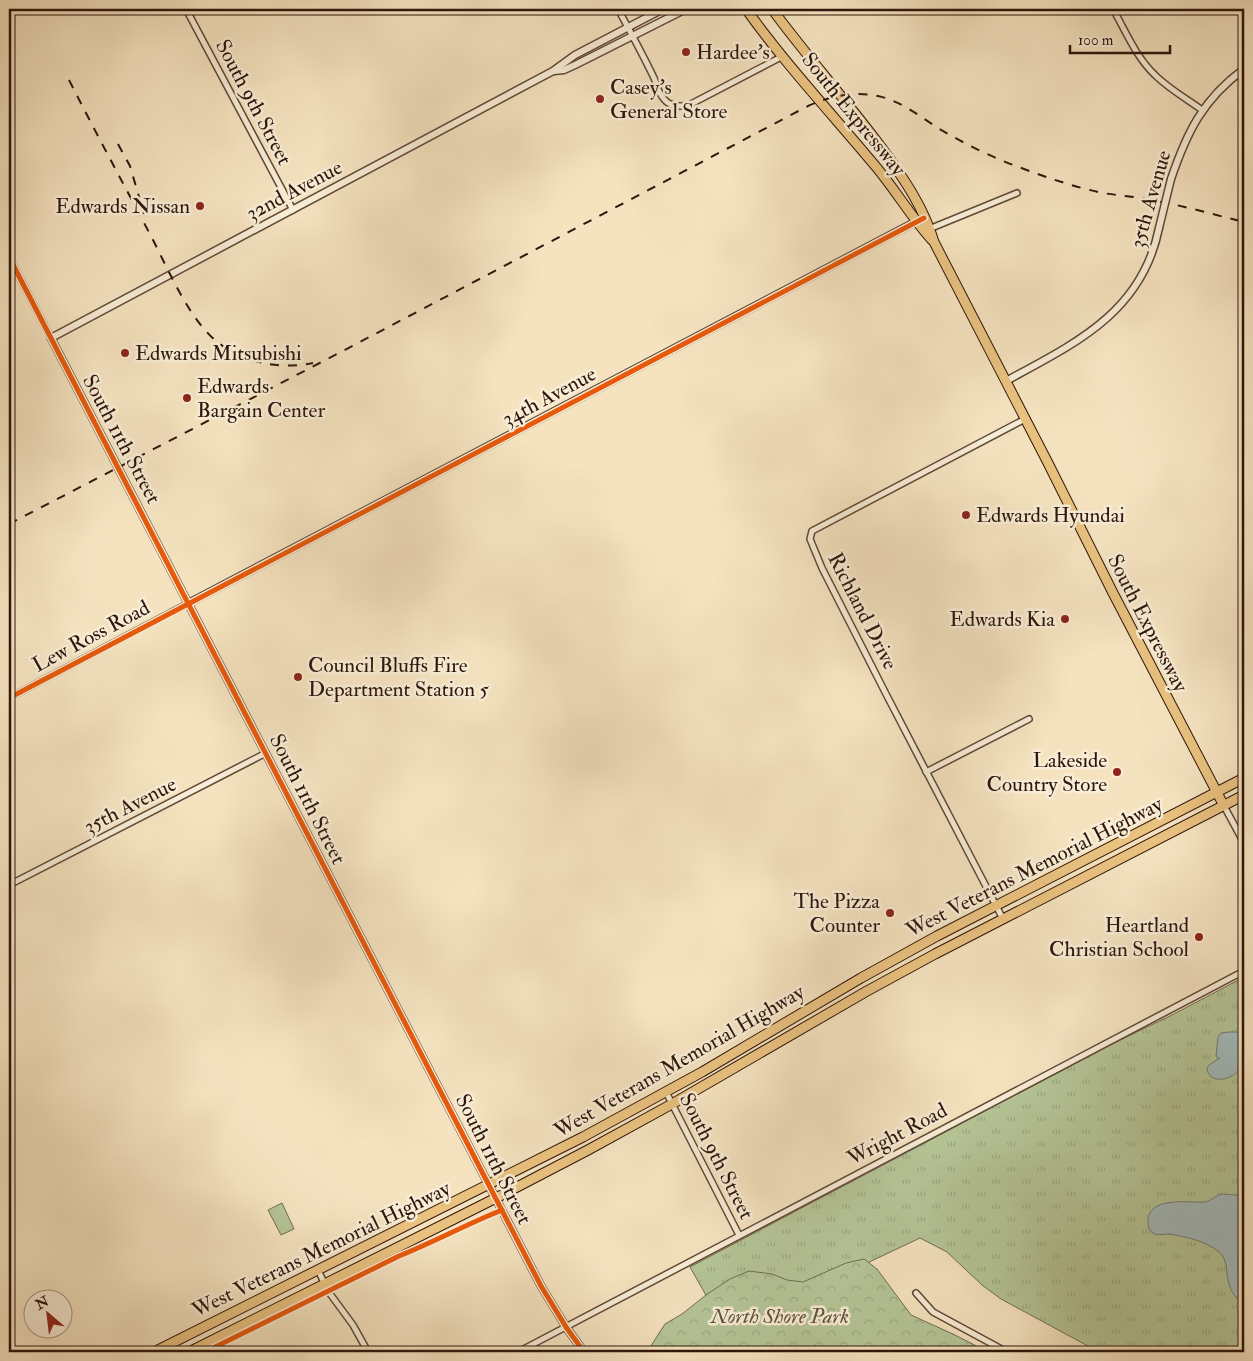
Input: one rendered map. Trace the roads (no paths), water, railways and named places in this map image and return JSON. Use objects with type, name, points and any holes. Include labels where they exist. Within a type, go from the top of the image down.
[{"type":"main road","name":"South Expressway","points":[[746,9],[927,230],[1224,806]]},
{"type":"main road","name":"South Expressway","points":[[772,9],[842,96],[908,187],[920,220]]},
{"type":"main road","name":"West Veterans Memorial Highway","points":[[154,1352],[583,1137],[702,1072],[860,978],[1244,778]]},
{"type":"main road","name":"West Veterans Memorial Highway","points":[[188,1352],[588,1150],[672,1104],[867,990],[1244,795]]},
{"type":"street","name":"South 9th Street","points":[[186,9],[292,210]]},
{"type":"street","points":[[618,9],[654,78],[660,94],[668,103],[678,106],[689,105],[783,56]]},
{"type":"street","name":"32nd Avenue","points":[[51,338],[553,71],[575,55],[663,9]]},
{"type":"street","name":"32nd Avenue","points":[[553,71],[564,70],[575,65],[686,9]]},
{"type":"street","points":[[1114,9],[1145,65],[1164,83],[1202,110]]},
{"type":"street","name":"35th Avenue","points":[[1006,381],[1072,345],[1088,334],[1111,315],[1132,289],[1140,278],[1156,244],[1171,179],[1183,145],[1202,110],[1220,90],[1244,69]]},
{"type":"street","points":[[927,230],[1017,193]]},
{"type":"street","name":"34th Avenue","points":[[189,603],[920,220]]},
{"type":"street","name":"South 11th Street","points":[[9,257],[541,1286],[584,1352]]},
{"type":"street","name":"Richland Drive","points":[[1003,919],[822,568],[812,547],[810,535],[812,531],[1025,419]]},
{"type":"street","name":"Lew Ross Road","points":[[9,698],[189,603]]},
{"type":"street","points":[[926,772],[1029,719]]},
{"type":"street","name":"35th Avenue","points":[[9,885],[266,753]]},
{"type":"street","points":[[1224,806],[1244,843]]},
{"type":"street","name":"Wright Road","points":[[518,1352],[1244,971]]},
{"type":"street","name":"South 9th Street","points":[[666,1092],[739,1235]]},
{"type":"street","points":[[318,1270],[324,1284],[354,1326],[368,1352]]},
{"type":"street","points":[[916,1293],[932,1312],[1007,1352]]},
{"type":"water","points":[[1240,1032],[1243,1037],[1244,1043],[1240,1066],[1238,1071],[1230,1077],[1215,1079],[1208,1073],[1207,1068],[1220,1058],[1216,1056],[1218,1037],[1221,1033]]},
{"type":"water","points":[[1222,1194],[1237,1195],[1244,1198],[1244,1305],[1231,1290],[1226,1263],[1219,1252],[1208,1245],[1188,1238],[1168,1234],[1155,1234],[1151,1232],[1149,1227],[1148,1219],[1156,1207],[1172,1202],[1205,1202]]},
{"type":"railway","points":[[69,80],[180,293],[206,331],[227,349],[262,363],[288,366],[313,363]]},
{"type":"railway","points":[[9,524],[808,106],[833,97],[860,94],[886,98],[902,105],[947,134],[986,154],[1070,185],[1103,193],[1178,205],[1244,222]]},
{"type":"railway","points":[[118,144],[130,166],[144,214]]},
{"type":"place","name":"Hardee's","points":[[686,52]]},
{"type":"place","name":"Casey's General Store","points":[[600,99]]},
{"type":"place","name":"Edwards Nissan","points":[[200,206]]},
{"type":"place","name":"Edwards Mitsubishi","points":[[125,353]]},
{"type":"place","name":"Edwards Bargain Center","points":[[187,398]]},
{"type":"place","name":"Edwards Hyundai","points":[[966,515]]},
{"type":"place","name":"Edwards Kia","points":[[1065,619]]},
{"type":"place","name":"Council Bluffs Fire Department Station 5","points":[[298,677]]},
{"type":"place","name":"Lakeside Country Store","points":[[1117,772]]},
{"type":"place","name":"The Pizza Counter","points":[[890,913]]},
{"type":"place","name":"Heartland Christian School","points":[[1199,937]]},
{"type":"park label","name":"North Shore Park","points":[[780,1316]]}]
